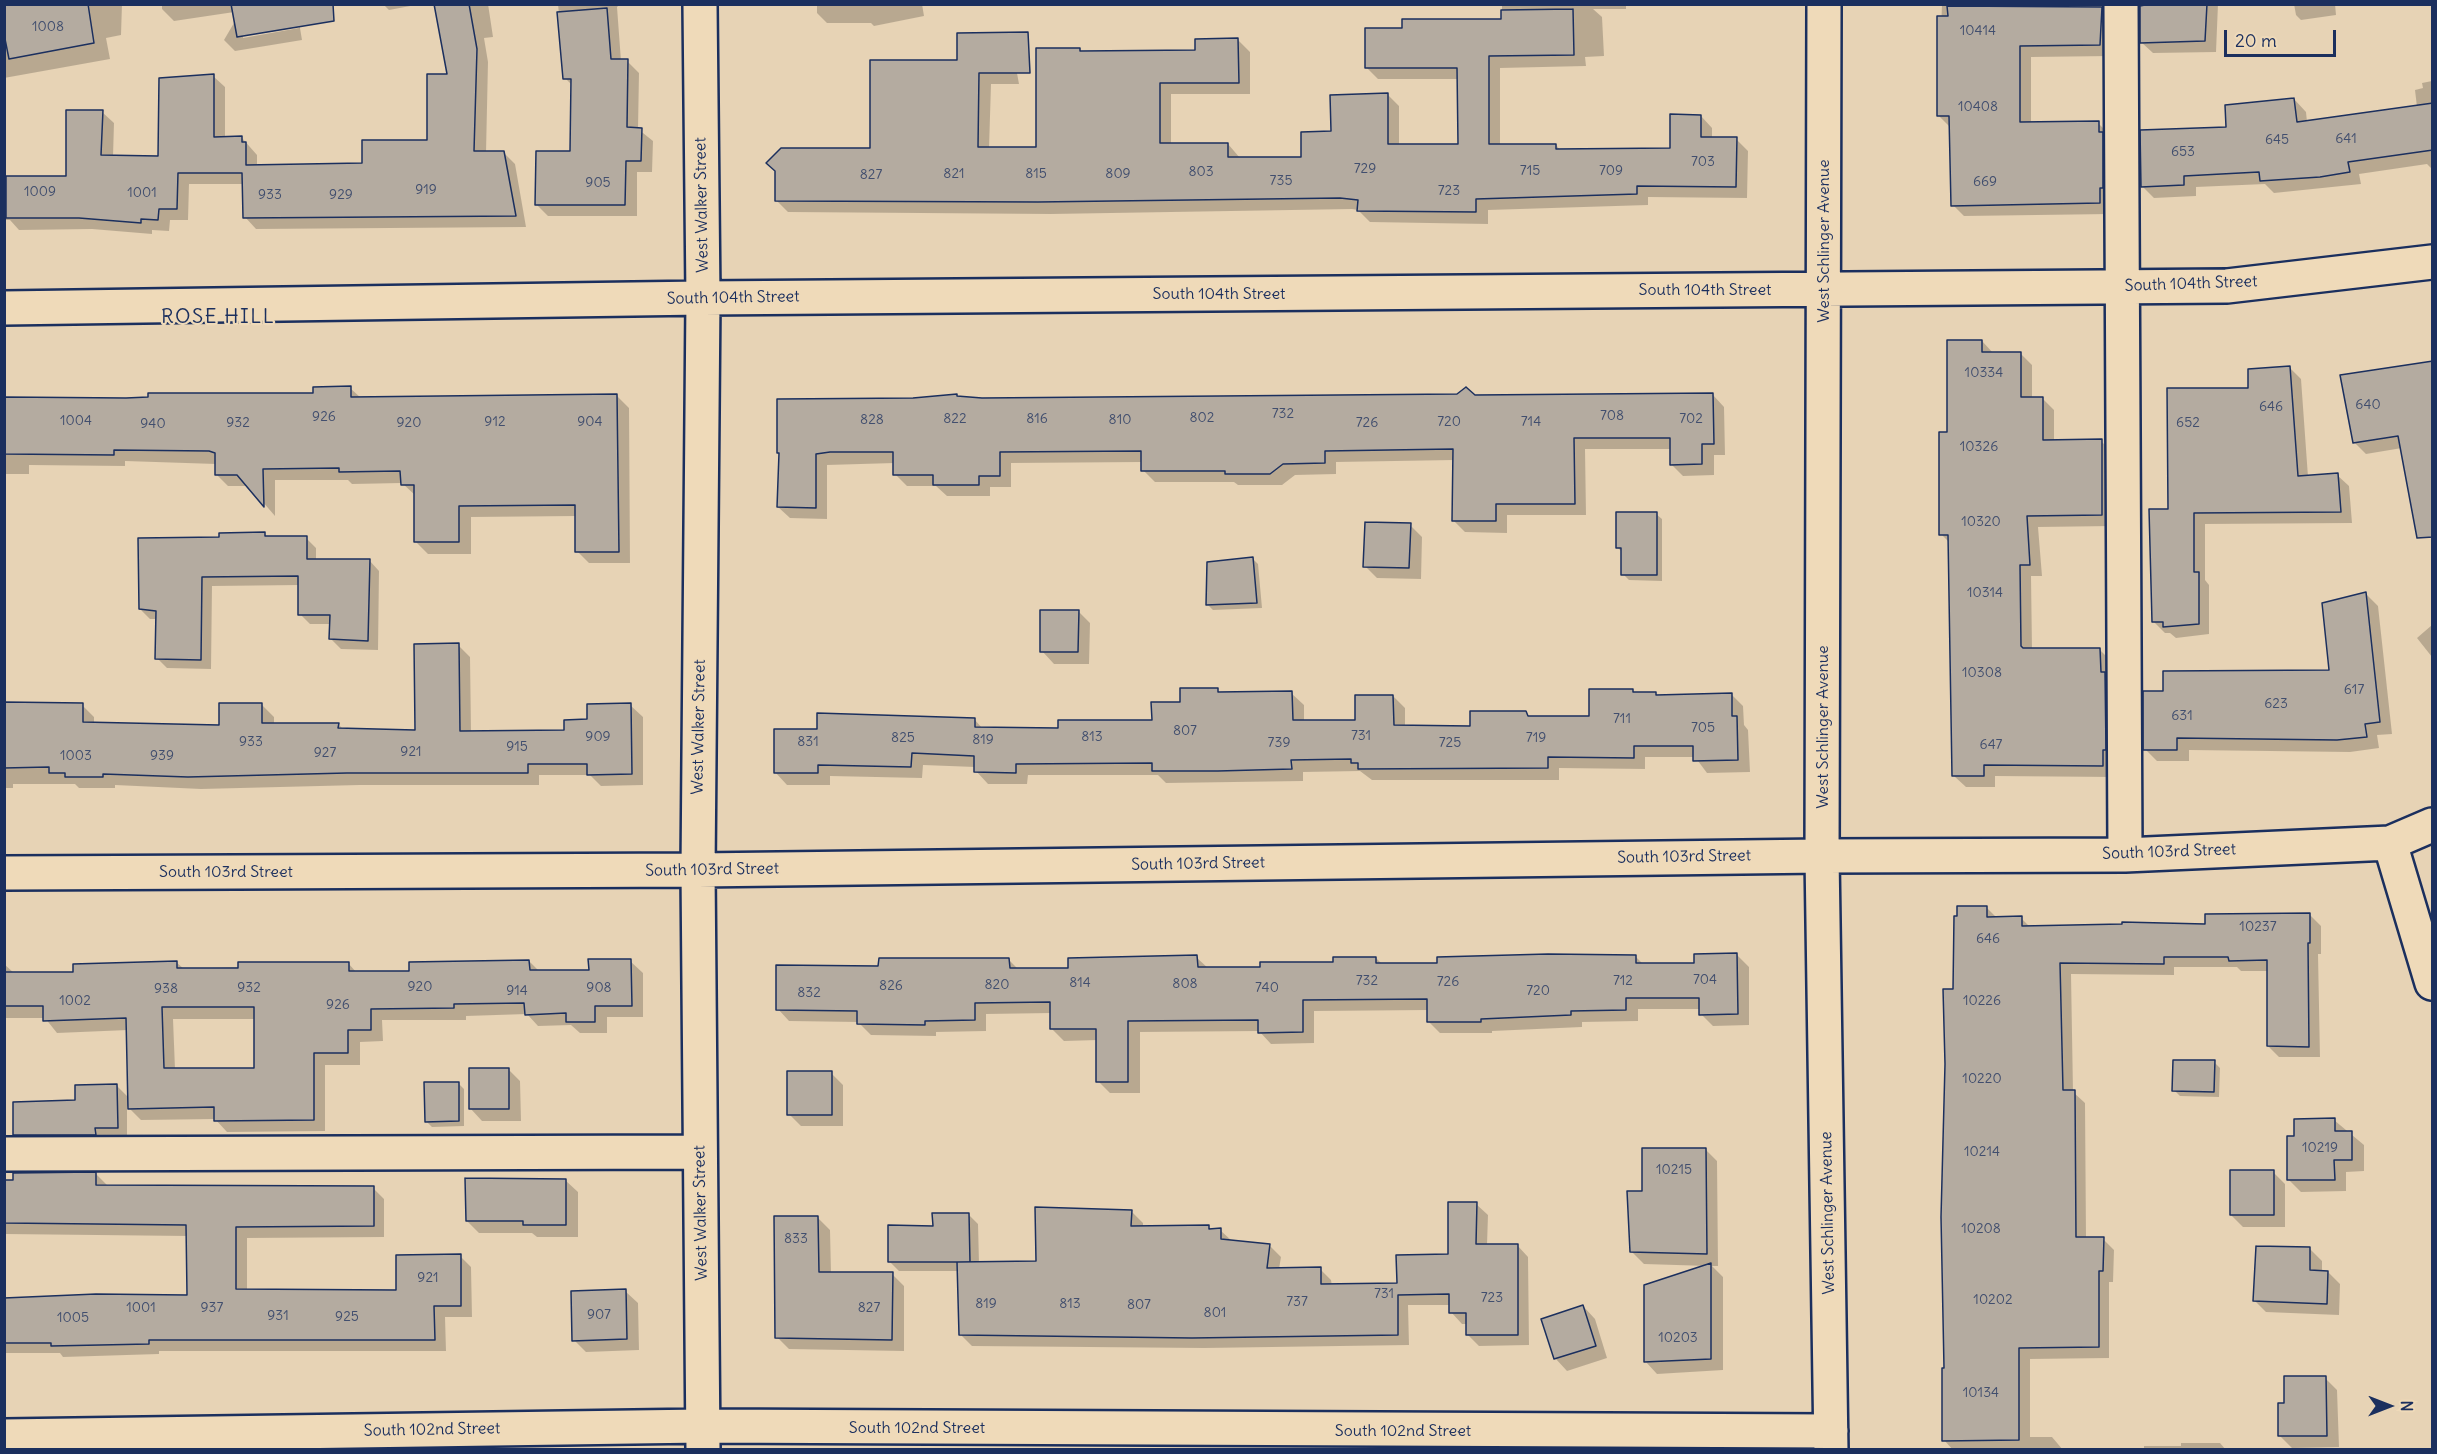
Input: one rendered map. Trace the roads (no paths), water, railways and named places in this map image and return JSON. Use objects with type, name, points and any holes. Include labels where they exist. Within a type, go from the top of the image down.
[{"type":"street","name":"West Walker Street","points":[[700,4],[703,298],[698,870],[703,1438]]},
{"type":"street","name":"West Schlinger Avenue","points":[[1824,4],[1822,856],[1831,1440]]},
{"type":"street","points":[[2121,4],[2126,855]]},
{"type":"street","name":"South 104th Street","points":[[4,308],[703,298],[2227,286],[2433,262]]},
{"type":"street","name":"South 103rd Street","points":[[4,873],[698,870],[1822,856],[2126,855],[2390,843],[2433,825]]},
{"type":"street","points":[[2390,843],[2433,983]]},
{"type":"street","points":[[4,1154],[700,1152]]},
{"type":"street","name":"South 102nd Street","points":[[4,1436],[1831,1440]]},
{"type":"district","name":"ROSE HILL","points":[[218,317]]}]
